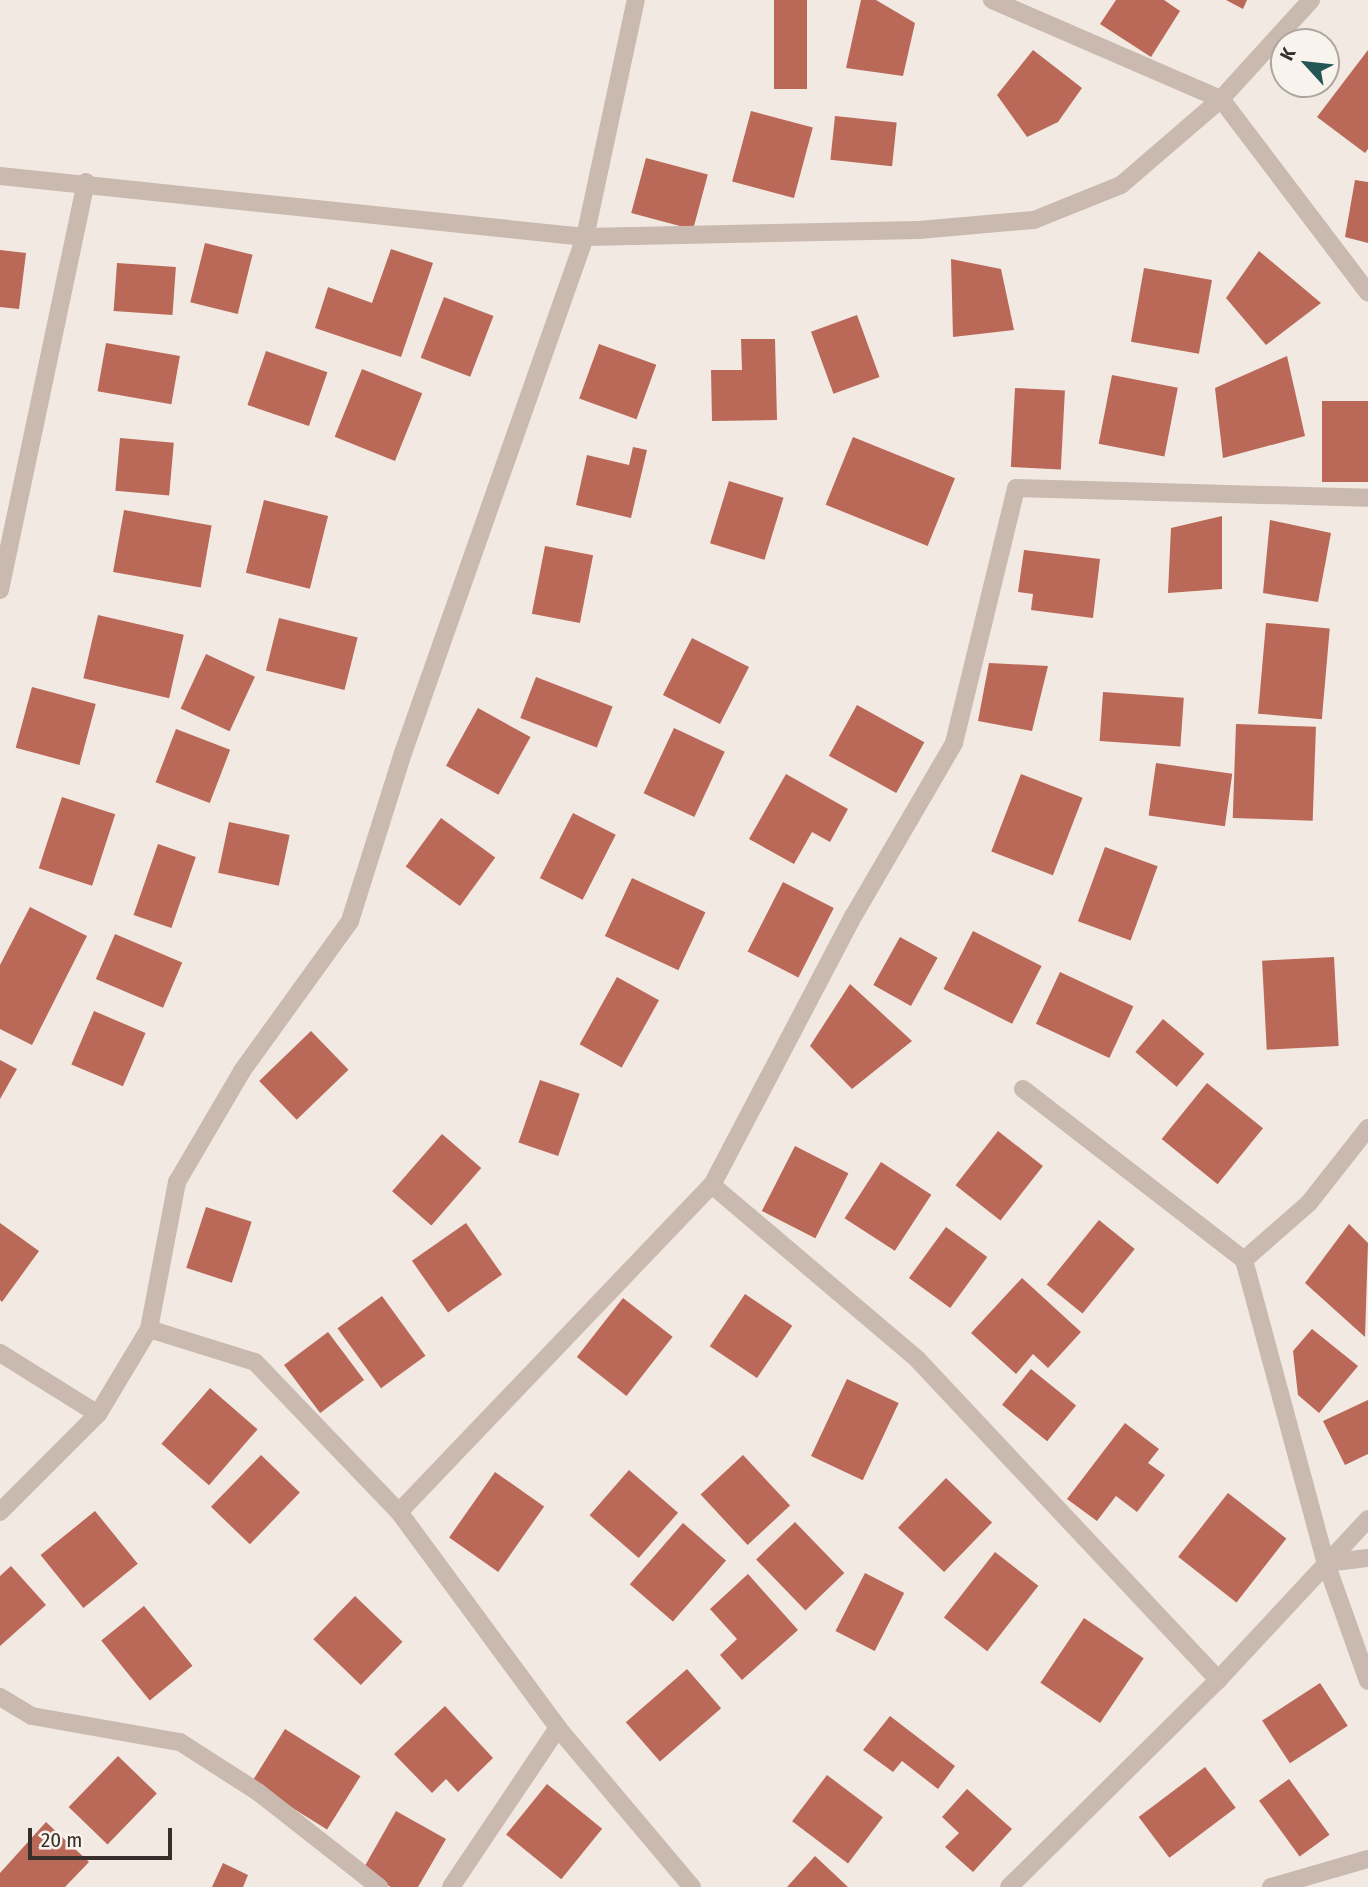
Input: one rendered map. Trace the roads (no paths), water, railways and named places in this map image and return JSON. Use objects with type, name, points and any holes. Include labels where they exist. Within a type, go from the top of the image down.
[{"type":"street","points":[[0,1512],[99,1414],[149,1329],[177,1182],[242,1071],[350,921],[402,753],[585,237],[636,0]]},
{"type":"street","points":[[992,0],[1221,99],[1368,293]]},
{"type":"street","points":[[0,176],[86,182],[585,237],[919,230],[1034,220],[1121,185],[1221,99],[1311,0]]},
{"type":"street","points":[[0,590],[86,182]]},
{"type":"street","points":[[399,1512],[712,1185],[854,915],[954,743],[1016,488],[1368,498]]},
{"type":"street","points":[[1023,1089],[1244,1260],[1326,1563],[1368,1681]]},
{"type":"street","points":[[1244,1260],[1310,1203],[1368,1128]]},
{"type":"street","points":[[712,1185],[918,1360],[1219,1680]]},
{"type":"street","points":[[149,1329],[255,1362],[399,1512],[558,1728],[692,1887]]},
{"type":"street","points":[[0,1353],[99,1414]]},
{"type":"street","points":[[1009,1887],[1219,1680],[1368,1519]]},
{"type":"street","points":[[1326,1563],[1368,1558]]},
{"type":"street","points":[[0,1697],[32,1716],[180,1742],[258,1792],[379,1887]]},
{"type":"street","points":[[451,1887],[558,1728]]},
{"type":"street","points":[[1271,1887],[1368,1859]]}]
